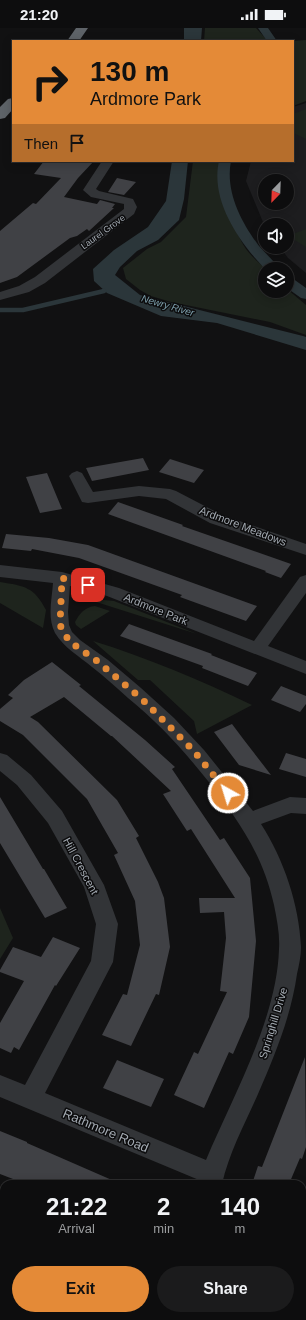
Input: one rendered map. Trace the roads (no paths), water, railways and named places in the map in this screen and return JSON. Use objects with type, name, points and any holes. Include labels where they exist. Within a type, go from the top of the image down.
[{"type":"highway","points":[[74,40],[82,28]]},
{"type":"highway","points":[[0,115],[12,103]]},
{"type":"street","name":"Laurel Grove","points":[[0,296],[24,289],[40,280],[130,211],[131,206],[129,202],[95,194],[89,190],[107,162]]},
{"type":"street","name":"Ardmore Meadows","points":[[77,476],[91,505],[138,491],[170,494],[216,519],[306,550]]},
{"type":"street","name":"Ardmore Park","points":[[0,571],[62,578],[113,592],[306,668]]},
{"type":"street","name":"Springhill Drive","points":[[62,578],[60,625],[69,641],[97,661],[143,700],[193,750],[249,821],[270,860],[287,916],[289,955],[285,989],[273,1031],[258,1070],[234,1120],[211,1179]]},
{"type":"street","points":[[256,649],[306,581]]},
{"type":"street","name":"Hill Crescent","points":[[0,760],[24,780],[55,817],[94,885],[106,924],[102,962],[30,1098]]},
{"type":"street","points":[[249,821],[290,806],[306,806]]},
{"type":"street","name":"Rathmore Road","points":[[0,1086],[211,1179]]},
{"type":"water","points":[[184,28],[202,28],[201,40],[184,40]]},
{"type":"water","name":"Newry River","points":[[172,162],[188,162],[184,199],[179,220],[158,240],[137,251],[120,267],[115,275],[140,295],[306,337],[306,350],[217,323],[161,316],[107,293],[94,281],[93,269],[114,250],[148,227],[166,201]]},
{"type":"waterway","points":[[263,28],[271,40]]},
{"type":"waterway","points":[[225,162],[222,173],[224,187],[229,203],[245,234],[266,262]]},
{"type":"waterway","points":[[294,286],[306,295]]},
{"type":"waterway","points":[[0,310],[23,310],[104,291]]}]
